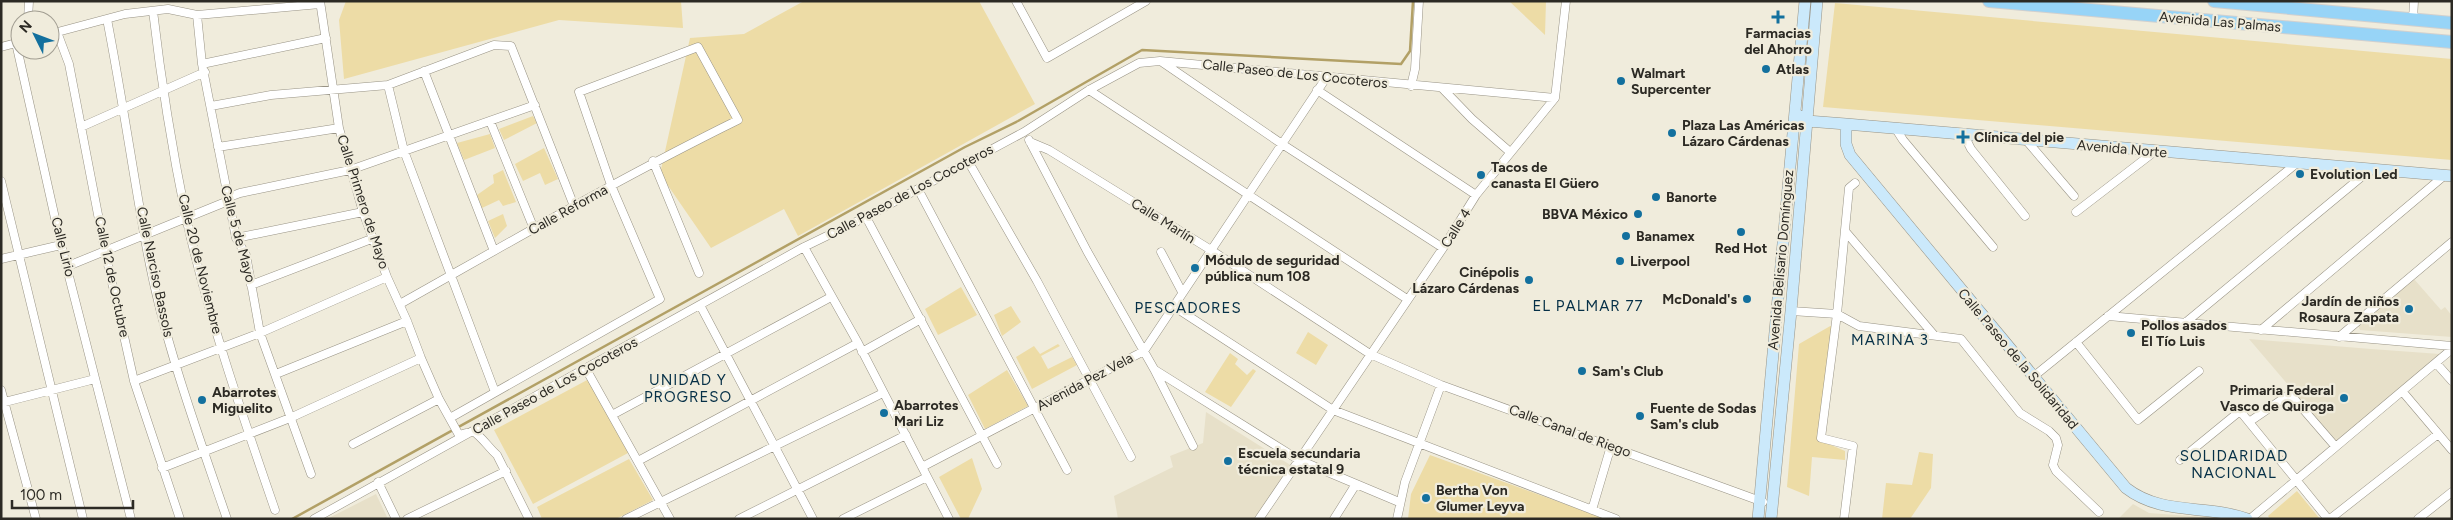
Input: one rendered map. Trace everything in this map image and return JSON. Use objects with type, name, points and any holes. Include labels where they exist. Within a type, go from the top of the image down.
[{"type":"main road","name":"Avenida Las Palmas","points":[[1989,1],[2452,42]]},
{"type":"main road","name":"Avenida Las Palmas","points":[[2214,1],[2452,23]]},
{"type":"street","points":[[1016,1],[1047,58],[1146,1]]},
{"type":"street","points":[[1411,86],[1415,70],[1419,1]]},
{"type":"street","points":[[1555,98],[1566,1]]},
{"type":"street","name":"Avenida Belisario Domínguez","points":[[1758,519],[1805,1]]},
{"type":"street","name":"Avenida Belisario Domínguez","points":[[1771,519],[1791,311],[1817,1]]},
{"type":"street","points":[[2413,20],[2414,1]]},
{"type":"street","points":[[60,31],[107,19],[153,12],[168,5],[197,15],[320,2]]},
{"type":"street","name":"Calle Primero de Mayo","points":[[320,2],[339,128],[363,212],[387,277],[407,320],[439,399],[458,434],[473,431]]},
{"type":"street","name":"Calle 20 de Noviembre","points":[[153,12],[163,89],[186,217],[248,434],[275,510]]},
{"type":"street","name":"Calle 5 de Mayo","points":[[197,15],[203,68],[236,238],[246,255],[260,332],[312,474]]},
{"type":"street","name":"Calle Narciso Bassols","points":[[107,19],[146,236],[175,364],[227,519]]},
{"type":"street","points":[[1802,29],[1814,30]]},
{"type":"street","points":[[81,127],[203,68],[326,38]]},
{"type":"street","name":"Calle 12 de Octubre","points":[[60,45],[69,64],[105,251],[134,381],[180,519]]},
{"type":"street","points":[[211,106],[271,95],[388,85],[494,45],[510,46],[574,206]]},
{"type":"street","name":"Calle Reforma","points":[[400,304],[653,162],[738,120],[698,47],[579,92],[611,185]]},
{"type":"street","name":"Calle Lirio","points":[[22,60],[61,245],[68,266],[131,519]]},
{"type":"street","points":[[1160,61],[1282,144],[1443,248]]},
{"type":"street","name":"Calle Paseo de Los Cocoteros","points":[[314,519],[804,247],[866,217],[1024,132],[1089,90],[1139,63],[1160,61],[1555,98]]},
{"type":"street","points":[[424,70],[494,251]]},
{"type":"street","name":"Avenida Pez Vela","points":[[922,467],[1144,351],[1326,78]]},
{"type":"street","points":[[388,85],[404,151],[439,240],[450,276],[496,392]]},
{"type":"street","points":[[1442,88],[1472,119],[1510,152]]},
{"type":"street","points":[[1089,90],[1407,299]]},
{"type":"street","points":[[1317,90],[1476,195]]},
{"type":"street","name":"Calle 4","points":[[1260,519],[1443,248],[1476,195],[1555,98]]},
{"type":"street","points":[[68,266],[146,236],[186,217],[228,202],[232,196],[240,193],[350,170],[535,105]]},
{"type":"street","name":"Avenida Norte","points":[[1795,113],[1807,121],[2448,176]]},
{"type":"street","points":[[490,121],[534,228]]},
{"type":"street","name":"Calle Paseo de la Solidaridad","points":[[1846,124],[1846,144],[1850,155],[2119,482],[2137,496],[2162,507],[2224,512],[2248,519]]},
{"type":"street","points":[[218,148],[339,128]]},
{"type":"street","points":[[1896,129],[1903,140],[1993,247]]},
{"type":"street","points":[[1024,132],[1087,251],[1154,369],[1193,446]]},
{"type":"street","points":[[1964,134],[1970,149],[2025,216]]},
{"type":"street","points":[[2026,140],[2074,196]]},
{"type":"street","name":"Calle Marlín","points":[[1030,142],[1049,150],[1211,250],[1370,354]]},
{"type":"street","points":[[2076,212],[2154,152]]},
{"type":"street","points":[[968,161],[1037,281],[1130,457]]},
{"type":"street","points":[[653,162],[699,273]]},
{"type":"street","points":[[2033,377],[2297,163]]},
{"type":"street","points":[[2185,323],[2371,169]]},
{"type":"street","points":[[2261,330],[2448,176]]},
{"type":"street","points":[[1,181],[83,519]]},
{"type":"street","points":[[1844,519],[1852,446],[1821,438],[1838,314],[1849,188],[1855,183]]},
{"type":"street","points":[[452,421],[496,392],[660,299],[611,185]]},
{"type":"street","points":[[918,189],[1067,470]]},
{"type":"street","points":[[236,238],[363,212]]},
{"type":"street","points":[[866,217],[983,436],[996,464]]},
{"type":"street","points":[[1845,231],[1934,335]]},
{"type":"street","points":[[251,285],[374,238]]},
{"type":"street","points":[[2339,337],[2452,242]]},
{"type":"street","points":[[1,259],[61,245]]},
{"type":"street","points":[[804,247],[858,343],[949,519]]},
{"type":"street","points":[[1161,252],[1182,292]]},
{"type":"street","points":[[134,381],[260,332],[387,277]]},
{"type":"street","points":[[612,415],[831,297]]},
{"type":"street","points":[[700,305],[812,519]]},
{"type":"street","points":[[1173,306],[1333,410],[1616,519]]},
{"type":"street","points":[[1791,311],[1838,314],[1859,326],[1961,339],[2020,413],[2049,431],[2056,438],[2058,445],[2053,465],[2056,471],[2100,512]]},
{"type":"street","points":[[2108,316],[2452,347]]},
{"type":"street","points":[[276,374],[407,320]]},
{"type":"street","points":[[862,352],[921,320]]},
{"type":"street","points":[[2076,342],[2138,420],[2199,371]]},
{"type":"street","points":[[638,461],[858,343]]},
{"type":"street","points":[[2248,519],[2436,363],[2452,347]]},
{"type":"street","name":"Calle Canal de Riego","points":[[1370,354],[1441,385],[1772,505]]},
{"type":"street","points":[[162,468],[290,418],[421,358]]},
{"type":"street","points":[[2436,363],[2452,381]]},
{"type":"street","points":[[586,369],[670,519]]},
{"type":"street","points":[[1154,369],[1299,460],[1399,502]]},
{"type":"street","points":[[3,402],[95,379]]},
{"type":"street","points":[[1397,519],[1399,502],[1441,385]]},
{"type":"street","points":[[1,390],[36,519]]},
{"type":"street","points":[[2402,391],[2452,450]]},
{"type":"street","points":[[626,519],[883,393]]},
{"type":"street","points":[[2250,422],[2290,394],[2334,446]]},
{"type":"street","points":[[353,444],[439,399]]},
{"type":"street","points":[[2180,460],[2240,410],[2329,519],[2438,434]]},
{"type":"street","points":[[473,431],[484,439],[506,471],[526,518]]},
{"type":"street","points":[[739,519],[906,435]]},
{"type":"street","points":[[1592,510],[1611,446]]},
{"type":"street","points":[[407,519],[506,471]]},
{"type":"street","points":[[843,519],[927,477]]},
{"type":"street","points":[[378,482],[396,519]]},
{"type":"street","points":[[1334,519],[1356,484]]},
{"type":"street","points":[[2418,519],[2452,492]]},
{"type":"shaded area","points":[[346,1],[681,1],[683,28],[559,20],[344,79],[339,20]]},
{"type":"shaded area","points":[[804,1],[979,1],[1035,104],[798,236],[784,209],[711,248],[660,174],[690,38],[744,34]]},
{"type":"shaded area","points":[[1509,1],[1546,1],[1545,35]]},
{"type":"shaded area","points":[[1835,3],[2452,59],[2452,160],[1823,107]]},
{"type":"shaded area","points":[[533,116],[537,123],[504,140],[499,129]]},
{"type":"shaded area","points":[[490,134],[495,148],[464,160],[457,143]]},
{"type":"shaded area","points":[[544,148],[558,179],[545,185],[540,173],[523,181],[515,164]]},
{"type":"shaded area","points":[[503,170],[516,202],[503,206],[499,200],[482,208],[477,195],[494,183],[493,175]]},
{"type":"shaded area","points":[[503,214],[507,226],[495,238],[488,221]]},
{"type":"shaded area","name":"Jardín de niños Rosaura Zapata","points":[[2414,279],[2441,310],[2445,307],[2452,316],[2452,337],[2360,330],[2358,325]]},
{"type":"shaded area","points":[[961,287],[977,315],[938,335],[925,309]]},
{"type":"shaded area","points":[[1011,306],[1021,322],[1002,336],[994,315]]},
{"type":"shaded area","points":[[1832,325],[1817,439],[1845,451],[1845,460],[1812,457],[1809,496],[1787,487],[1799,344]]},
{"type":"shaded area","points":[[1308,332],[1328,345],[1316,365],[1296,353]]},
{"type":"shaded area","name":"Primaria Federal Vasco de Quiroga","points":[[2249,339],[2371,349],[2440,354],[2336,441]]},
{"type":"shaded area","points":[[1058,344],[1060,346],[1041,356],[1048,369],[1072,357],[1077,365],[1032,389],[1016,357],[1034,346],[1040,354]]},
{"type":"shaded area","points":[[1230,353],[1238,359],[1235,364],[1247,375],[1253,369],[1256,371],[1231,407],[1205,392]]},
{"type":"shaded area","points":[[1007,370],[1028,406],[985,429],[968,395]]},
{"type":"shaded area","points":[[589,379],[628,453],[533,504],[494,430]]},
{"type":"shaded area","name":"Escuela secundaria técnica estatal 9","points":[[1206,412],[1292,466],[1255,519],[1118,519],[1114,496],[1173,467],[1170,456],[1203,443]]},
{"type":"shaded area","points":[[1919,452],[1933,454],[1931,488],[1910,519],[1882,519],[1886,483],[1912,485]]},
{"type":"shaded area","points":[[1430,455],[1606,519],[1408,519],[1411,494]]},
{"type":"shaded area","points":[[972,458],[982,489],[968,519],[961,519],[939,477]]},
{"type":"shaded area","points":[[629,459],[653,500],[616,519],[542,519],[537,507]]},
{"type":"shaded area","points":[[2297,491],[2320,519],[2270,519],[2268,516]]},
{"type":"shaded area","points":[[376,494],[388,519],[327,519]]},
{"type":"shaded area","points":[[2133,504],[2149,513],[2230,519],[2118,519]]},
{"type":"waterway","points":[[292,519],[965,147],[1018,121],[1142,50],[1401,64],[1410,51],[1413,1]]},
{"type":"place","name":"Farmacias del Ahorro","points":[[1778,17]]},
{"type":"place","name":"Atlas","points":[[1766,69]]},
{"type":"place","name":"Walmart Supercenter","points":[[1621,81]]},
{"type":"place","name":"Plaza Las Américas Lázaro Cárdenas","points":[[1672,133]]},
{"type":"place","name":"Clínica del pie","points":[[1963,137]]},
{"type":"place","name":"Evolution Led","points":[[2300,174]]},
{"type":"place","name":"Tacos de canasta El Güero","points":[[1481,175]]},
{"type":"place","name":"Banorte","points":[[1656,197]]},
{"type":"place","name":"BBVA México","points":[[1638,214]]},
{"type":"place","name":"Red Hot","points":[[1741,232]]},
{"type":"place","name":"Banamex","points":[[1626,236]]},
{"type":"place","name":"Liverpool","points":[[1620,261]]},
{"type":"place","name":"Módulo de seguridad pública num 108","points":[[1195,268]]},
{"type":"place","name":"Cinépolis Lázaro Cárdenas","points":[[1529,280]]},
{"type":"place","name":"McDonald's","points":[[1747,299]]},
{"type":"place","name":"Jardín de niños Rosaura Zapata","points":[[2409,309]]},
{"type":"place","name":"Pollos asados El Tío Luis","points":[[2131,333]]},
{"type":"place","name":"Sam's Club","points":[[1582,371]]},
{"type":"place","name":"Primaria Federal Vasco de Quiroga","points":[[2344,398]]},
{"type":"place","name":"Abarrotes Miguelito","points":[[202,400]]},
{"type":"place","name":"Abarrotes Mari Liz","points":[[884,413]]},
{"type":"place","name":"Fuente de Sodas Sam's club","points":[[1640,416]]},
{"type":"place","name":"Escuela secundaria técnica estatal 9","points":[[1228,461]]},
{"type":"place","name":"Bertha Von Glumer Leyva","points":[[1426,498]]},
{"type":"district","name":"EL PALMAR 77","points":[[1588,306]]},
{"type":"district","name":"PESCADORES","points":[[1188,308]]},
{"type":"district","name":"MARINA 3","points":[[1890,340]]},
{"type":"district","name":"UNIDAD Y PROGRESO","points":[[688,388]]},
{"type":"district","name":"SOLIDARIDAD NACIONAL","points":[[2234,464]]}]
